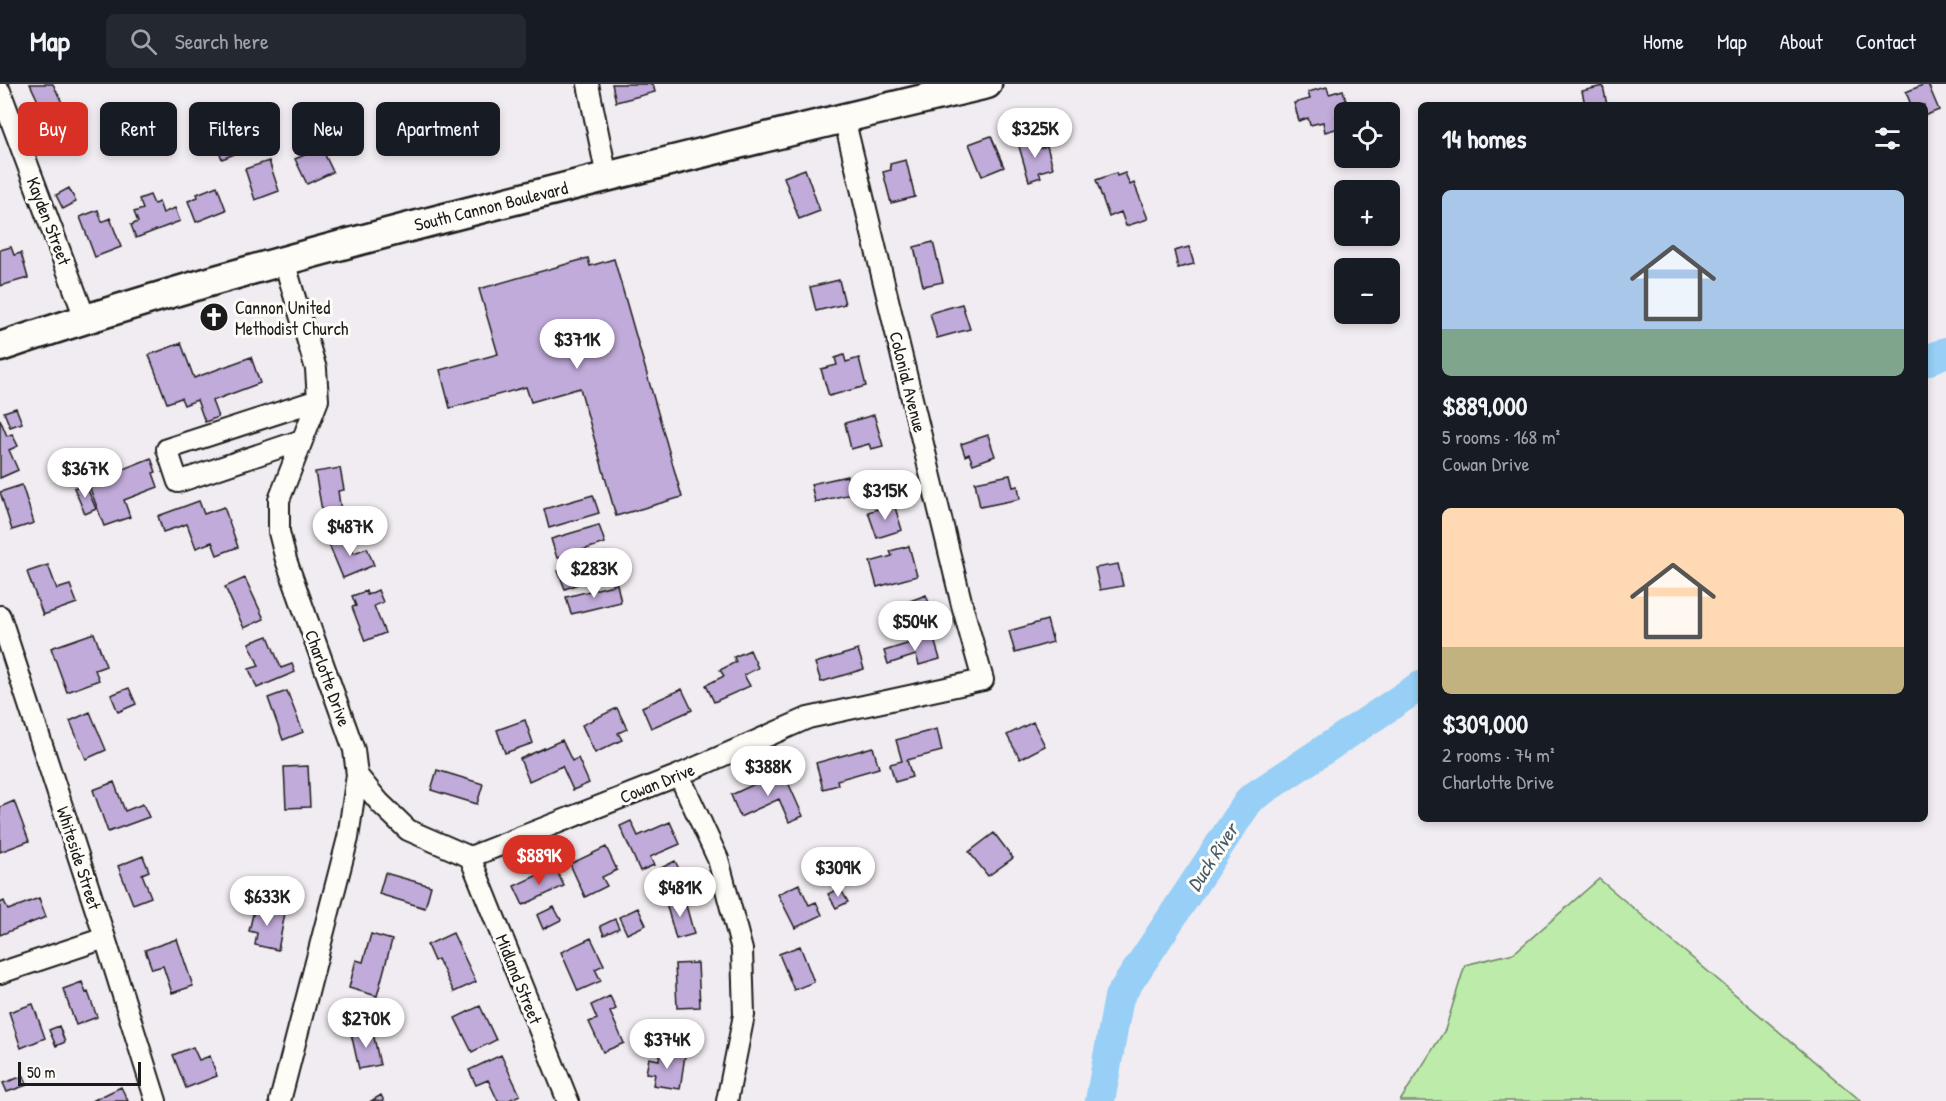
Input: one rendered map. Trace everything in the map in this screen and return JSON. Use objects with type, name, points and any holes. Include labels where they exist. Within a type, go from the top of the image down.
[{"type":"highway","name":"South Cannon Boulevard","points":[[0,346],[85,318],[327,248],[987,84]]},
{"type":"street","points":[[588,84],[607,177]]},
{"type":"street","name":"Kayden Street","points":[[0,91],[85,318]]},
{"type":"street","name":"Colonial Avenue","points":[[844,118],[959,594],[982,680]]},
{"type":"street","name":"Charlotte Drive","points":[[280,1101],[348,838],[357,775],[354,750],[286,560],[279,532],[279,500],[318,400],[316,369],[284,261]]},
{"type":"street","points":[[302,440],[178,482],[167,449],[318,400]]},
{"type":"street","name":"Whiteside Street","points":[[0,616],[156,1101]]},
{"type":"street","name":"Cowan Drive","points":[[470,857],[679,775],[807,718],[982,680]]},
{"type":"street","points":[[357,775],[380,803],[408,830],[470,857]]},
{"type":"street","points":[[679,775],[718,859],[742,950],[744,1015],[727,1101]]},
{"type":"street","name":"Midland Street","points":[[470,857],[568,1101]]},
{"type":"street","points":[[0,973],[105,938]]},
{"type":"green space","points":[[1599,879],[1861,1101],[1400,1101],[1445,1030],[1465,965],[1514,953]]},
{"type":"building","points":[[30,84],[53,84],[62,102],[38,102]]},
{"type":"building","points":[[612,84],[653,84],[655,92],[616,102]]},
{"type":"building","points":[[1928,84],[1939,110],[1928,114],[1928,102],[1910,102],[1906,92]]},
{"type":"building","points":[[1603,86],[1606,102],[1584,102],[1582,91]]},
{"type":"building","points":[[1327,87],[1329,94],[1343,90],[1346,102],[1334,102],[1334,129],[1325,132],[1323,122],[1310,125],[1308,118],[1299,121],[1294,103],[1310,99],[1308,92]]},
{"type":"building","points":[[991,136],[1004,167],[982,176],[969,144]]},
{"type":"building","points":[[1034,138],[1037,149],[1047,146],[1053,168],[1039,172],[1041,177],[1029,181],[1018,143]]},
{"type":"building","points":[[302,156],[326,156],[333,172],[307,184],[295,159]]},
{"type":"building","points":[[906,160],[915,197],[891,203],[883,172],[891,170],[890,164]]},
{"type":"building","points":[[269,161],[279,191],[255,200],[245,169]]},
{"type":"building","points":[[805,169],[820,211],[799,219],[784,177]]},
{"type":"building","points":[[1116,173],[1117,176],[1125,173],[1130,185],[1134,183],[1148,219],[1126,226],[1121,212],[1109,217],[1096,180]]},
{"type":"building","points":[[217,186],[226,210],[196,222],[188,201],[198,197],[197,194]]},
{"type":"building","points":[[69,188],[76,202],[63,209],[56,195]]},
{"type":"building","points":[[150,195],[154,204],[159,202],[163,213],[175,208],[180,221],[136,238],[131,225],[138,222],[134,212],[143,209],[139,199]]},
{"type":"building","points":[[98,210],[102,222],[110,218],[121,247],[95,257],[80,217]]},
{"type":"building","points":[[933,242],[943,282],[923,286],[914,247]]},
{"type":"building","points":[[11,247],[14,255],[21,253],[28,278],[0,286],[0,250]]},
{"type":"building","points":[[1189,247],[1194,264],[1178,268],[1174,251]]},
{"type":"building","points":[[588,258],[590,266],[614,259],[682,497],[616,516],[580,388],[531,402],[526,387],[450,408],[440,370],[498,354],[479,289]]},
{"type":"building","points":[[839,280],[845,304],[816,311],[810,287]]},
{"type":"building","points":[[962,304],[970,329],[937,338],[930,313]]},
{"type":"building","points":[[181,343],[194,378],[251,357],[260,383],[212,401],[218,417],[205,422],[197,400],[184,405],[181,398],[167,403],[149,355]]},
{"type":"building","points":[[844,355],[846,362],[859,358],[866,386],[829,396],[821,369],[837,365],[835,358]]},
{"type":"building","points":[[16,408],[22,423],[10,427],[4,412]]},
{"type":"building","points":[[874,415],[883,446],[871,449],[869,444],[851,449],[845,423]]},
{"type":"building","points":[[0,419],[7,436],[12,434],[18,446],[9,450],[18,470],[0,478]]},
{"type":"building","points":[[988,435],[995,456],[973,464],[969,454],[965,456],[961,444]]},
{"type":"building","points":[[151,458],[158,487],[124,500],[130,517],[104,526],[88,483]]},
{"type":"building","points":[[340,468],[344,490],[338,491],[342,518],[324,521],[315,472]]},
{"type":"building","points":[[1010,475],[1013,487],[1018,486],[1020,499],[980,507],[975,482]]},
{"type":"building","points":[[847,476],[851,494],[815,502],[811,484]]},
{"type":"building","points":[[85,483],[96,509],[85,514],[74,488]]},
{"type":"building","points":[[22,485],[34,523],[12,530],[0,492]]},
{"type":"building","points":[[593,495],[599,513],[549,528],[544,509]]},
{"type":"building","points":[[199,501],[204,514],[224,507],[238,547],[217,555],[212,542],[196,548],[187,524],[163,532],[158,516]]},
{"type":"building","points":[[894,504],[902,530],[877,538],[868,512]]},
{"type":"building","points":[[599,525],[605,543],[557,558],[551,539]]},
{"type":"building","points":[[347,535],[354,553],[367,548],[374,565],[343,578],[328,542]]},
{"type":"building","points":[[909,546],[917,576],[877,587],[870,562],[892,556],[890,551]]},
{"type":"building","points":[[606,552],[613,570],[565,589],[558,571]]},
{"type":"building","points":[[1118,564],[1123,586],[1100,590],[1095,568]]},
{"type":"building","points":[[48,565],[57,589],[70,585],[77,603],[43,615],[27,572]]},
{"type":"building","points":[[245,578],[264,619],[244,628],[225,587]]},
{"type":"building","points":[[617,584],[621,602],[571,614],[566,597]]},
{"type":"building","points":[[378,590],[383,602],[374,606],[385,633],[365,641],[352,607],[356,606],[352,596],[366,591],[367,595]]},
{"type":"building","points":[[926,595],[933,614],[901,626],[894,607]]},
{"type":"building","points":[[1047,620],[1053,642],[1015,653],[1009,631]]},
{"type":"building","points":[[94,633],[106,666],[95,670],[99,680],[67,692],[51,648]]},
{"type":"building","points":[[268,636],[281,668],[292,664],[295,672],[257,688],[249,669],[259,666],[249,643]]},
{"type":"building","points":[[933,636],[940,659],[919,665],[916,655],[888,664],[884,651]]},
{"type":"building","points":[[750,650],[758,668],[744,675],[750,686],[714,702],[706,685],[724,676],[720,670],[736,662],[734,657]]},
{"type":"building","points":[[858,650],[864,669],[821,682],[815,663]]},
{"type":"building","points":[[129,688],[136,704],[118,712],[111,695]]},
{"type":"building","points":[[682,689],[692,710],[651,728],[642,707]]},
{"type":"building","points":[[287,691],[303,732],[283,740],[268,698]]},
{"type":"building","points":[[617,708],[627,729],[618,733],[622,740],[595,753],[582,725]]},
{"type":"building","points":[[90,712],[106,750],[86,759],[70,721]]},
{"type":"building","points":[[525,720],[533,743],[505,753],[497,730]]},
{"type":"building","points":[[1033,722],[1045,746],[1020,759],[1007,735]]},
{"type":"building","points":[[937,729],[942,751],[907,760],[912,777],[895,782],[890,764],[902,761],[896,740]]},
{"type":"building","points":[[562,740],[572,761],[578,758],[589,783],[573,790],[562,766],[529,781],[520,759]]},
{"type":"building","points":[[873,747],[879,768],[837,780],[838,785],[823,789],[816,763]]},
{"type":"building","points":[[308,766],[310,807],[286,808],[284,767]]},
{"type":"building","points":[[437,770],[483,784],[477,804],[431,790]]},
{"type":"building","points":[[783,771],[803,816],[789,822],[779,799],[740,817],[731,795]]},
{"type":"building","points":[[114,782],[125,811],[143,804],[149,817],[108,832],[93,790]]},
{"type":"building","points":[[14,801],[29,841],[0,852],[0,807]]},
{"type":"building","points":[[631,821],[638,836],[670,822],[680,844],[650,857],[654,865],[640,871],[620,826]]},
{"type":"building","points":[[994,833],[1013,858],[988,876],[969,852]]},
{"type":"building","points":[[606,847],[617,870],[602,877],[607,886],[585,897],[570,864]]},
{"type":"building","points":[[143,856],[149,871],[142,874],[151,897],[133,904],[118,866]]},
{"type":"building","points":[[675,861],[684,879],[665,887],[657,870]]},
{"type":"building","points":[[555,867],[564,886],[523,905],[514,886]]},
{"type":"building","points":[[385,873],[431,886],[425,908],[379,894]]},
{"type":"building","points":[[799,884],[809,905],[816,902],[822,915],[795,928],[778,894]]},
{"type":"building","points":[[840,888],[848,902],[836,908],[828,894]]},
{"type":"building","points":[[39,898],[46,917],[0,935],[0,903],[4,901],[8,910]]},
{"type":"building","points":[[684,898],[694,934],[676,939],[666,903]]},
{"type":"building","points":[[255,906],[285,913],[278,950],[255,945],[257,933],[249,931]]},
{"type":"building","points":[[554,907],[561,920],[543,929],[537,915]]},
{"type":"building","points":[[638,908],[646,925],[627,934],[619,917]]},
{"type":"building","points":[[615,919],[619,928],[604,935],[600,926]]},
{"type":"building","points":[[453,933],[476,982],[454,992],[438,959],[434,961],[427,945]]},
{"type":"building","points":[[371,934],[392,940],[377,996],[349,988],[356,960],[363,962]]},
{"type":"building","points":[[591,938],[604,965],[595,969],[601,981],[578,991],[561,952]]},
{"type":"building","points":[[177,939],[193,986],[172,993],[163,966],[152,969],[145,950]]},
{"type":"building","points":[[800,946],[814,982],[794,990],[779,954]]},
{"type":"building","points":[[698,963],[700,1007],[677,1008],[675,964]]},
{"type":"building","points":[[82,982],[97,1017],[76,1025],[63,989]]},
{"type":"building","points":[[610,996],[616,1009],[610,1012],[624,1043],[603,1052],[589,1022],[597,1019],[591,1005]]},
{"type":"building","points":[[33,1004],[45,1038],[21,1048],[9,1012]]},
{"type":"building","points":[[480,1006],[496,1040],[472,1052],[455,1018]]},
{"type":"building","points":[[59,1026],[65,1042],[56,1046],[49,1030]]},
{"type":"building","points":[[372,1028],[380,1065],[359,1069],[351,1033]]},
{"type":"building","points":[[193,1047],[199,1060],[210,1056],[217,1076],[186,1088],[173,1055]]},
{"type":"building","points":[[660,1051],[685,1055],[680,1089],[653,1085],[655,1074],[646,1073],[649,1058],[659,1060]]},
{"type":"building","points":[[501,1055],[520,1095],[507,1101],[498,1101],[488,1080],[476,1085],[469,1070]]},
{"type":"building","points":[[24,1076],[27,1085],[7,1092],[3,1083]]},
{"type":"building","points":[[121,1087],[128,1101],[92,1101]]},
{"type":"building","points":[[381,1095],[384,1101],[371,1101]]},
{"type":"waterway","name":"Duck River","points":[[1928,360],[1946,352]]},
{"type":"waterway","name":"Duck River","points":[[1100,1101],[1119,997],[1250,799],[1418,687]]},
{"type":"place","name":"Cannon United Methodist Church","points":[[214,317]]}]
